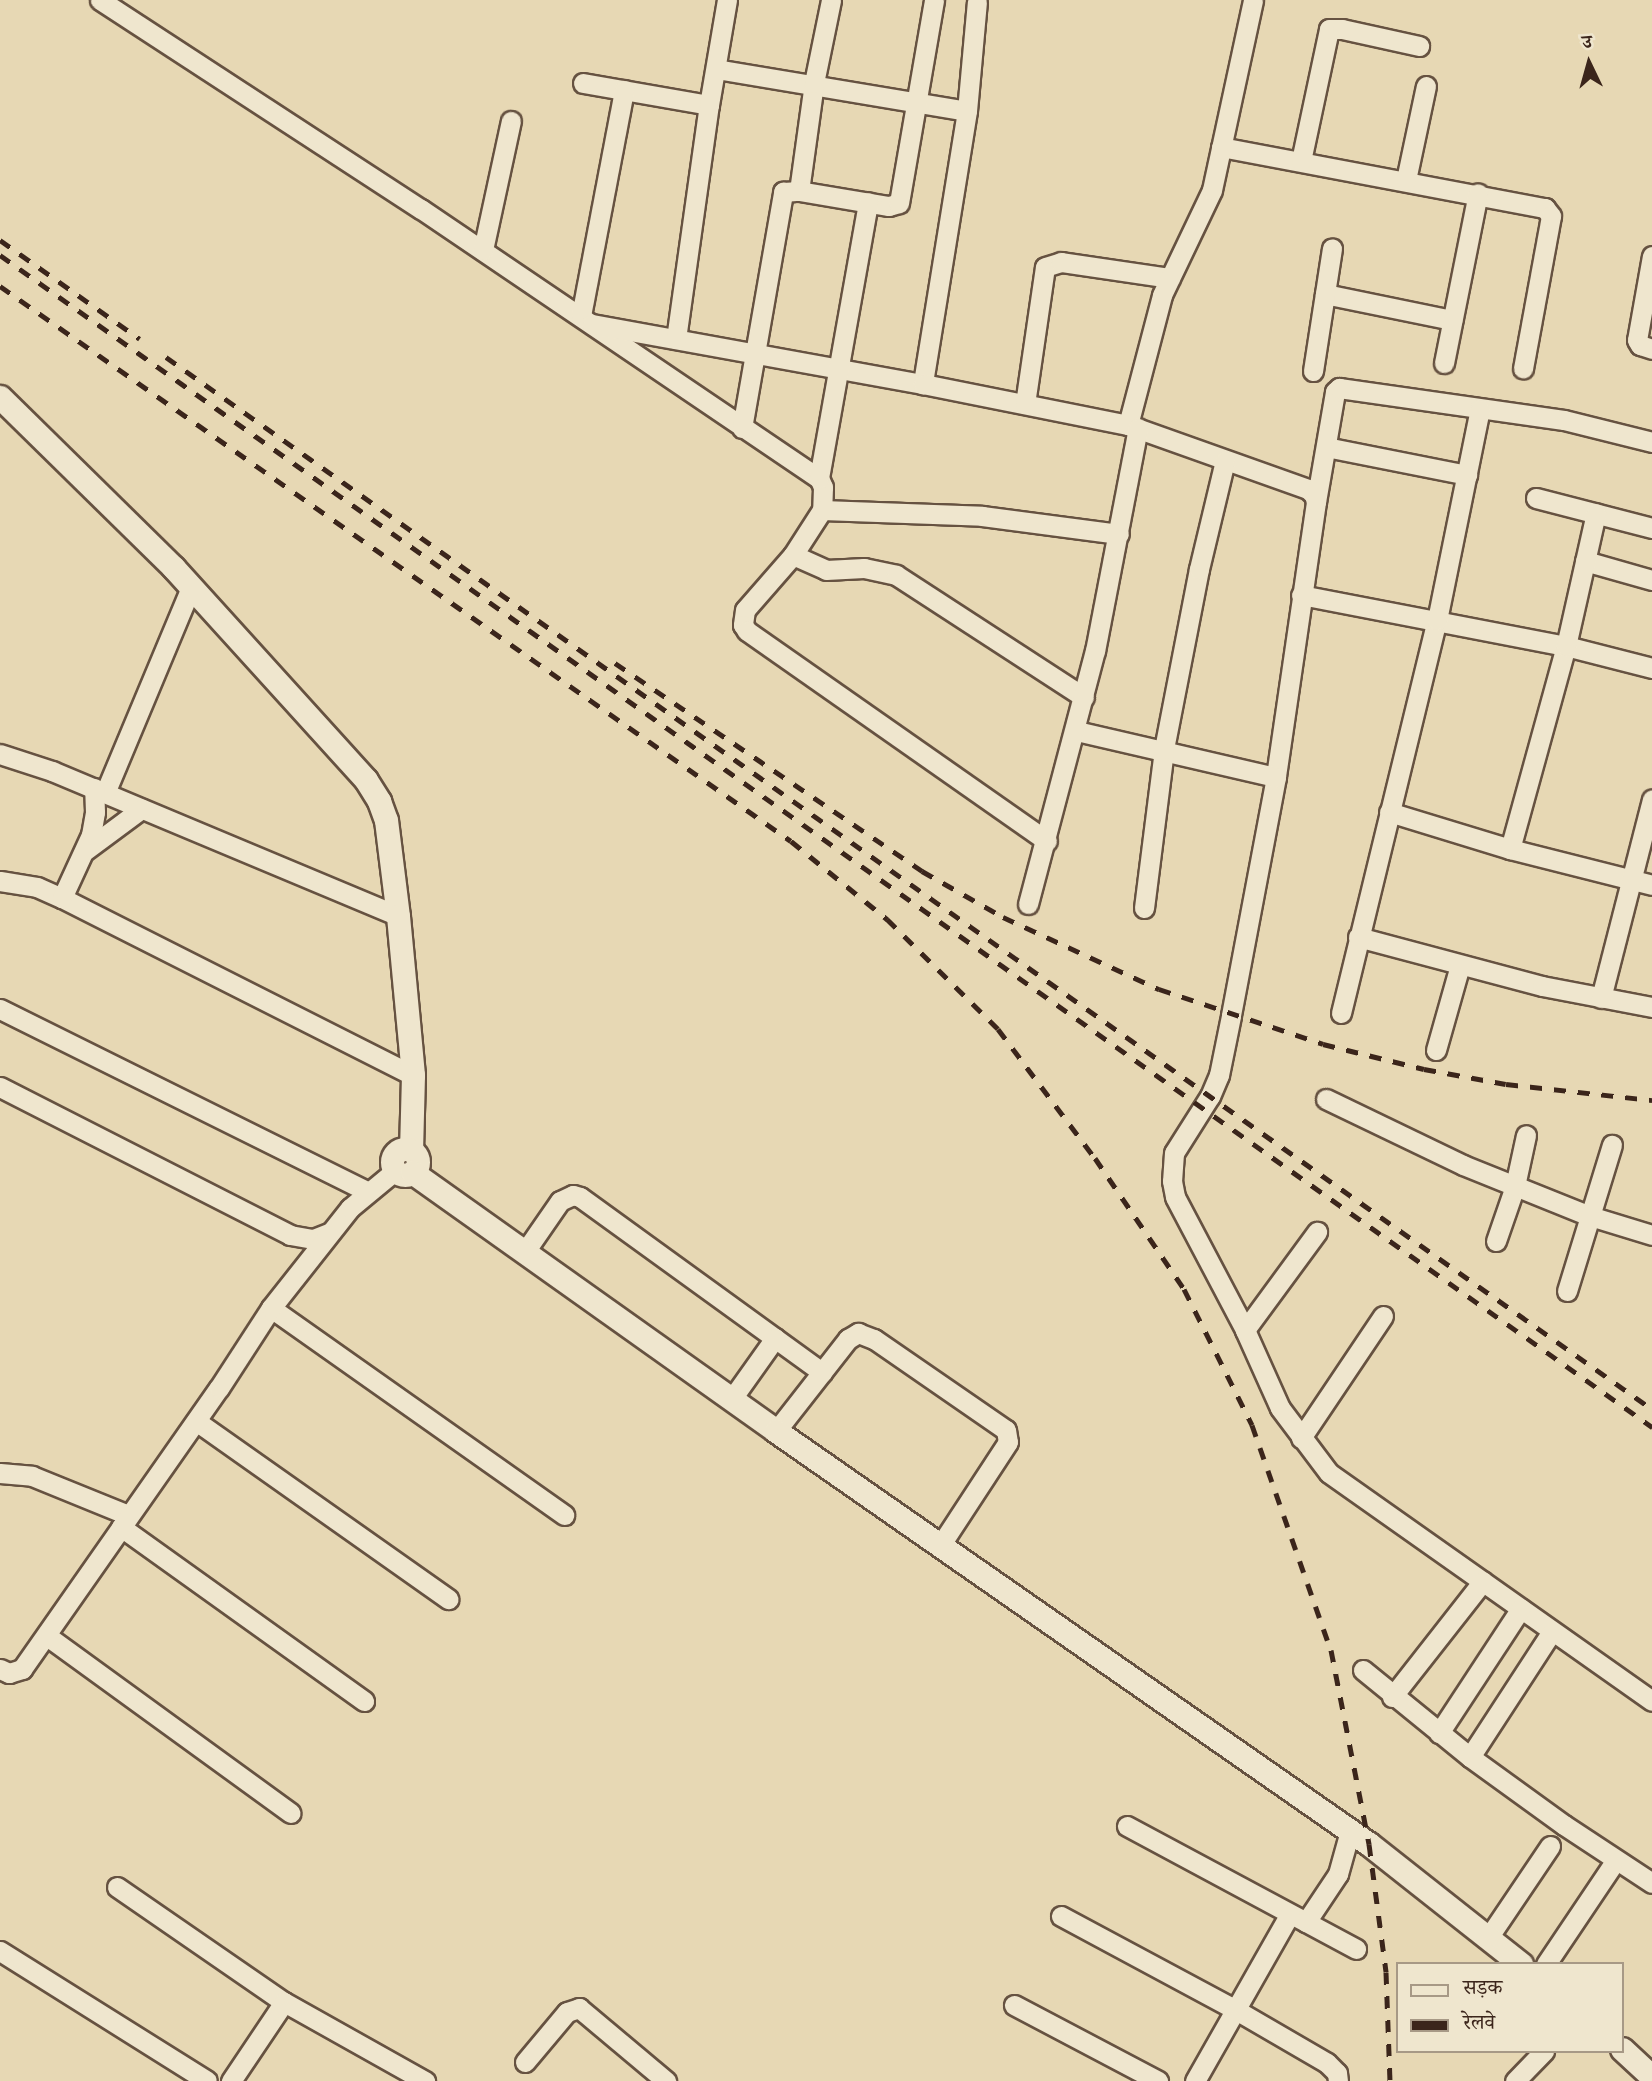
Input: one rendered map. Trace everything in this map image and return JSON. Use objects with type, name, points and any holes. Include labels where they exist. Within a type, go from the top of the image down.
[{"type":"street","points":[[100,0],[483,250],[819,478],[823,487],[822,510],[793,555],[745,610],[742,620],[747,631],[1047,841]]},
{"type":"street","points":[[676,339],[709,105],[727,0]]},
{"type":"street","points":[[799,191],[814,83],[831,0]]},
{"type":"street","points":[[743,428],[783,192],[799,191],[889,206],[899,203],[934,0]]},
{"type":"street","points":[[1028,904],[1084,696],[1119,534],[1133,427],[1159,303],[1206,205],[1253,0]]},
{"type":"street","points":[[923,384],[967,111],[977,2]]},
{"type":"street","points":[[1301,161],[1329,29],[1342,29],[1419,46]]},
{"type":"street","points":[[716,69],[814,83],[967,111]]},
{"type":"street","points":[[583,83],[709,105]]},
{"type":"street","points":[[1406,180],[1426,86]]},
{"type":"street","points":[[586,320],[624,90]]},
{"type":"street","points":[[483,250],[511,121]]},
{"type":"street","points":[[1221,147],[1478,193],[1545,208],[1551,216],[1524,368]]},
{"type":"street","points":[[1444,363],[1478,193]]},
{"type":"street","points":[[819,478],[868,202]]},
{"type":"street","points":[[1313,371],[1332,248]]},
{"type":"street","points":[[1652,256],[1637,340],[1652,349]]},
{"type":"street","points":[[1025,404],[1045,267],[1061,262],[1170,278]]},
{"type":"street","points":[[1325,294],[1452,320]]},
{"type":"street","points":[[586,320],[1133,427],[1308,489],[1316,502]]},
{"type":"street","points":[[1650,1695],[1552,1631],[1349,1490],[1329,1473],[1301,1438],[1265,1381],[1245,1330],[1175,1198],[1172,1167],[1174,1153],[1210,1096],[1219,1075],[1276,777],[1301,595],[1335,392],[1339,388],[1564,420],[1652,442]]},
{"type":"street","points":[[0,397],[191,587],[372,791],[386,820],[413,1075],[406,1164],[368,1192],[329,1233],[271,1308],[196,1421],[22,1669],[9,1673],[0,1669]]},
{"type":"street","points":[[1340,1013],[1437,620],[1480,409]]},
{"type":"street","points":[[1326,447],[1466,475]]},
{"type":"street","points":[[1144,908],[1164,749],[1199,569],[1225,461]]},
{"type":"street","points":[[1536,498],[1652,528]]},
{"type":"street","points":[[822,510],[982,516],[1119,534]]},
{"type":"street","points":[[1510,849],[1566,646],[1596,513]]},
{"type":"street","points":[[793,555],[826,570],[864,568],[897,575],[1084,696]]},
{"type":"street","points":[[1585,561],[1652,580]]},
{"type":"street","points":[[62,898],[86,850],[94,824],[99,790],[191,587]]},
{"type":"street","points":[[1301,595],[1566,646],[1652,668]]},
{"type":"street","points":[[1076,732],[1164,749],[1276,777]]},
{"type":"street","points":[[0,754],[99,790],[398,916]]},
{"type":"street","points":[[1601,999],[1652,799]]},
{"type":"street","points":[[86,850],[141,809]]},
{"type":"street","points":[[1389,812],[1510,849],[1652,885]]},
{"type":"street","points":[[0,881],[37,887],[62,898],[413,1075]]},
{"type":"street","points":[[1358,937],[1601,999],[1652,1007]]},
{"type":"street","points":[[1436,1050],[1460,965]]},
{"type":"street","points":[[0,1009],[368,1192]]},
{"type":"street","points":[[0,1087],[290,1235],[313,1239],[329,1233]]},
{"type":"street","points":[[1326,1099],[1462,1165],[1590,1216],[1652,1235]]},
{"type":"street","points":[[1496,1241],[1515,1186],[1526,1135]]},
{"type":"street","points":[[1567,1291],[1612,1145]]},
{"type":"street","points":[[406,1164],[524,1253],[731,1400],[1350,1831],[1518,1962]]},
{"type":"street","points":[[524,1253],[560,1201],[573,1195],[580,1197],[822,1372]]},
{"type":"street","points":[[1245,1330],[1317,1232]]},
{"type":"street","points":[[271,1308],[564,1515]]},
{"type":"street","points":[[1301,1438],[1383,1315]]},
{"type":"street","points":[[776,1431],[852,1335],[866,1334],[1006,1430],[1008,1442],[940,1546]]},
{"type":"street","points":[[731,1400],[775,1338]]},
{"type":"street","points":[[196,1421],[448,1599]]},
{"type":"street","points":[[0,1473],[32,1476],[125,1521],[364,1701]]},
{"type":"street","points":[[1392,1697],[1483,1581]]},
{"type":"street","points":[[1439,1733],[1521,1608]]},
{"type":"street","points":[[1470,1757],[1552,1631]]},
{"type":"street","points":[[47,1636],[291,1813]]},
{"type":"street","points":[[1363,1670],[1392,1697],[1470,1757],[1652,1883]]},
{"type":"street","points":[[1127,1826],[1356,1949]]},
{"type":"street","points":[[1195,2081],[1236,2010],[1298,1918],[1338,1874],[1350,1831]]},
{"type":"street","points":[[1488,1938],[1550,1846]]},
{"type":"street","points":[[1547,1962],[1616,1860]]},
{"type":"street","points":[[117,1888],[284,2002],[425,2081]]},
{"type":"street","points":[[1060,1916],[1236,2010],[1327,2063],[1338,2073],[1338,2081]]},
{"type":"street","points":[[0,1951],[207,2081]]},
{"type":"street","points":[[231,2081],[284,2002]]},
{"type":"street","points":[[1014,2005],[1158,2081]]},
{"type":"street","points":[[525,2062],[567,2012],[579,2008],[666,2081]]},
{"type":"street","points":[[1624,2051],[1652,2077]]},
{"type":"street","points":[[1515,2081],[1542,2053]]},
{"type":"railway","points":[[0,240],[140,339]]},
{"type":"railway","points":[[0,255],[1652,1427]]},
{"type":"railway","points":[[0,286],[791,841],[887,919],[998,1029],[1095,1158],[1184,1289],[1252,1425],[1331,1650],[1369,1844],[1386,1972],[1390,2081]]},
{"type":"railway","points":[[166,357],[1652,1409]]},
{"type":"railway","points":[[615,663],[922,871],[1003,917],[1159,989],[1323,1044],[1424,1069],[1506,1084],[1652,1100]]}]
